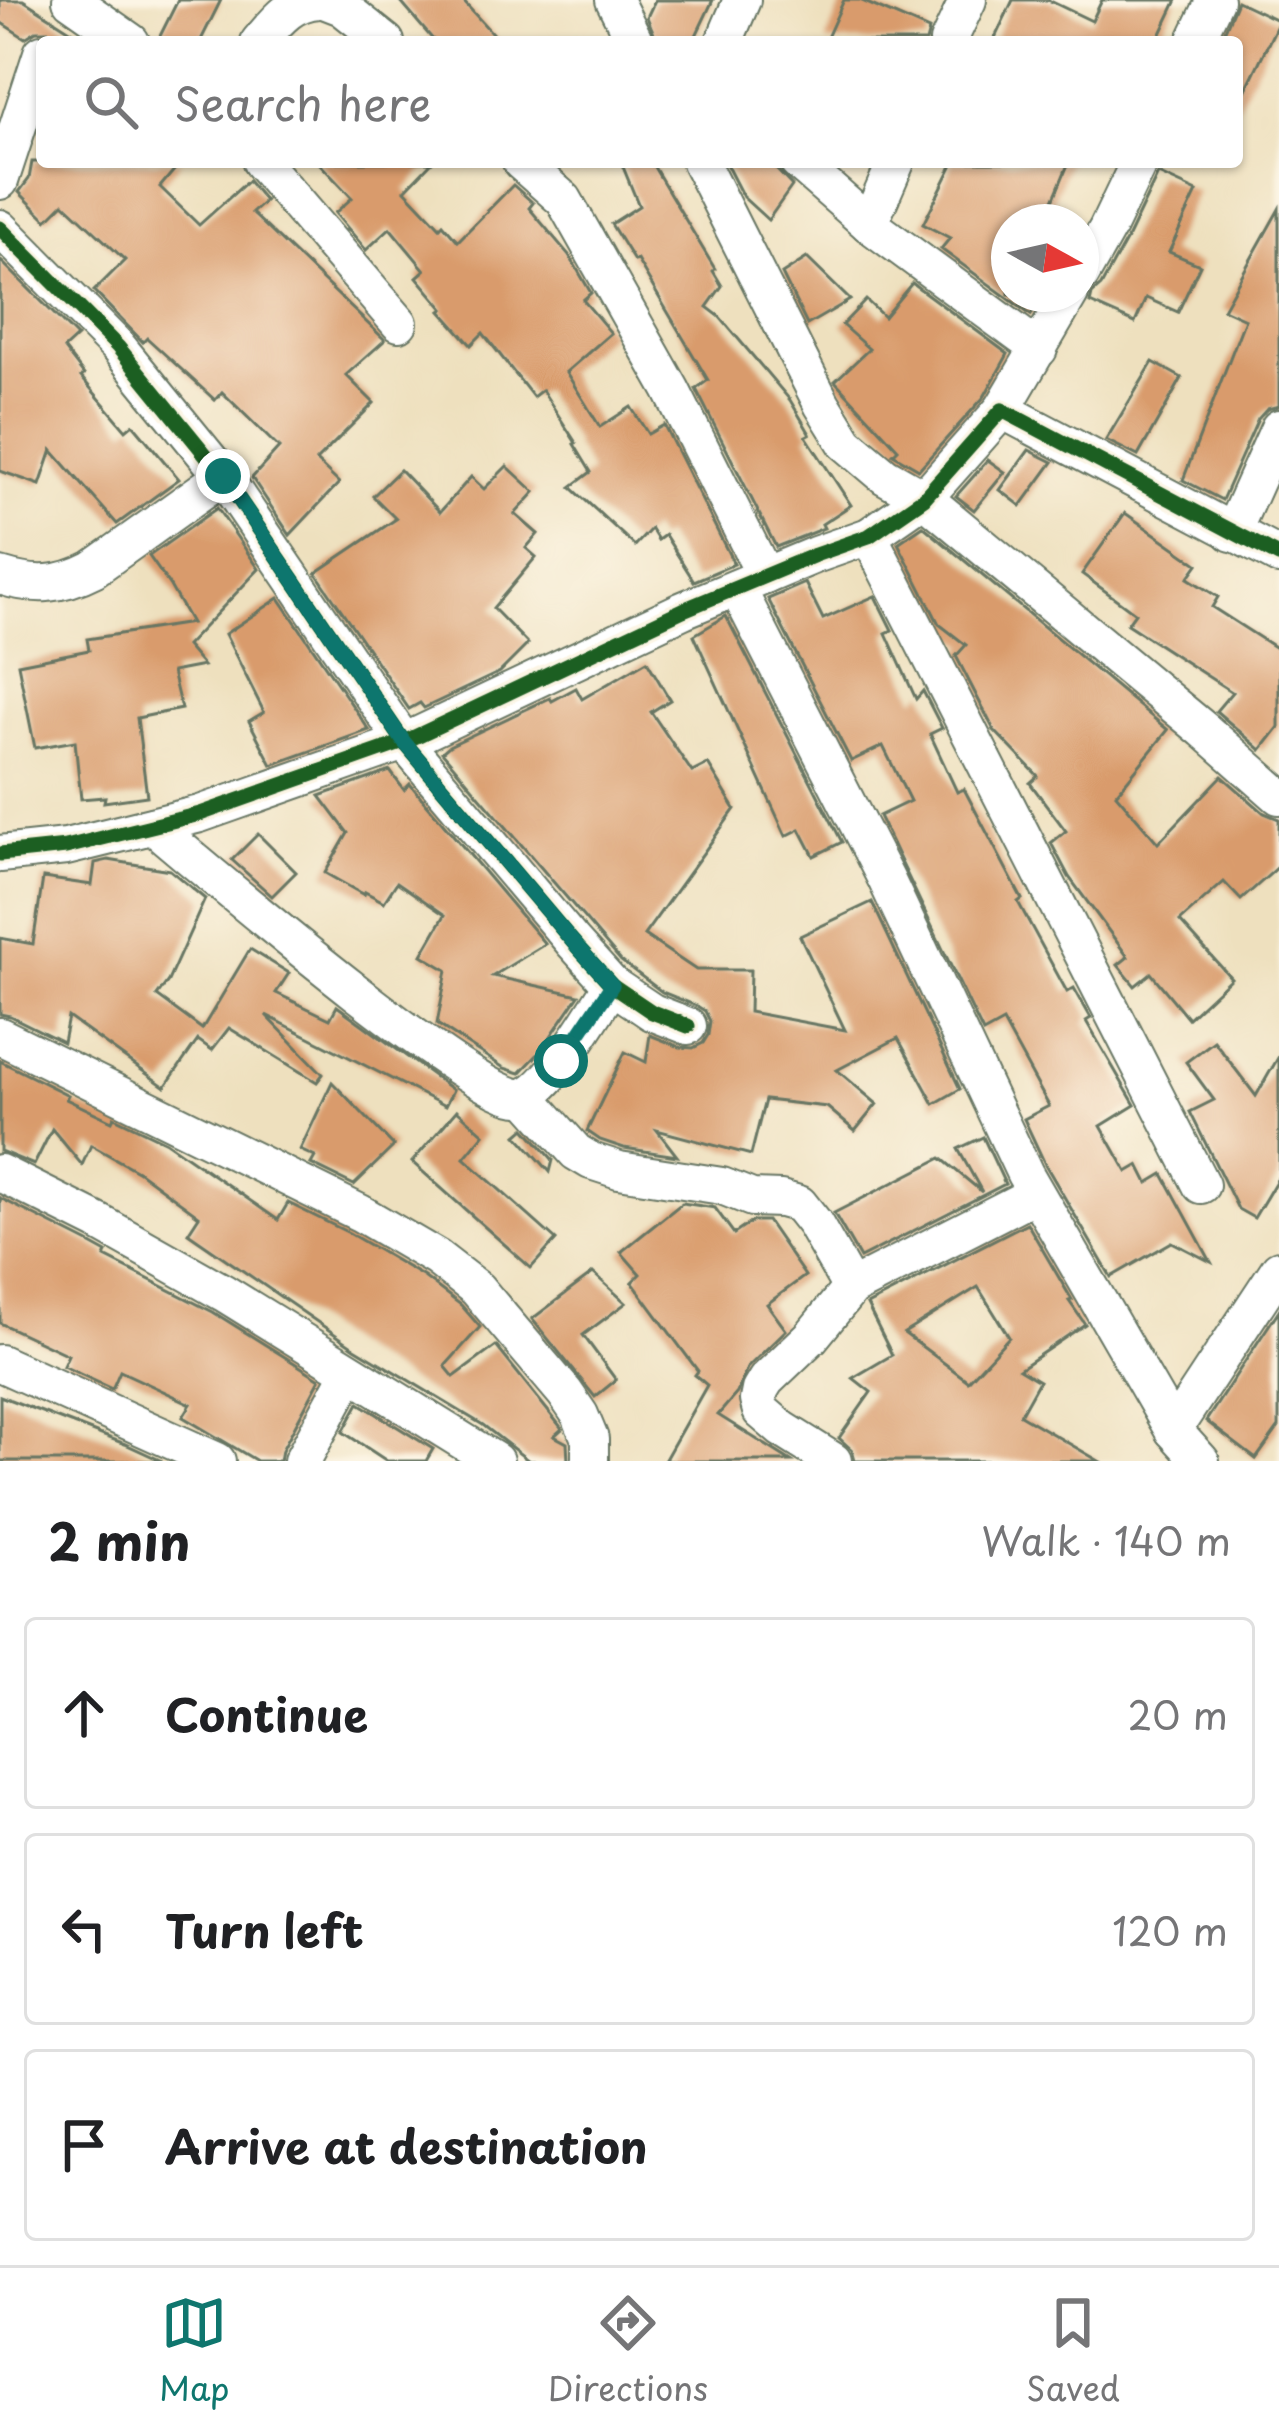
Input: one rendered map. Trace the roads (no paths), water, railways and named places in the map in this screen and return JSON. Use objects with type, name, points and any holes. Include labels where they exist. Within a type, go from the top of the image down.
[{"type":"street","points":[[48,36],[60,0]]},
{"type":"street","points":[[71,0],[122,36]]},
{"type":"street","points":[[264,36],[291,7],[321,0],[342,7],[378,36]]},
{"type":"street","points":[[614,0],[632,36]]},
{"type":"street","points":[[727,36],[742,0]]},
{"type":"street","points":[[951,36],[968,0]]},
{"type":"street","points":[[1198,36],[1215,0]]},
{"type":"street","points":[[0,181],[36,71]]},
{"type":"street","points":[[266,168],[399,323]]},
{"type":"street","points":[[528,168],[564,200],[671,389],[751,582],[1035,1194],[1173,1430],[1199,1460]]},
{"type":"street","points":[[703,168],[822,404],[846,442],[885,476],[924,498],[1279,796]]},
{"type":"street","points":[[805,168],[869,224],[1039,349]]},
{"type":"street","points":[[869,224],[893,168]]},
{"type":"street","points":[[1099,243],[1136,168]]},
{"type":"street","points":[[0,227],[118,347],[223,476],[404,742],[573,942],[612,985],[652,1012],[688,1026]]},
{"type":"street","points":[[0,854],[66,848],[200,814],[404,742],[595,650],[868,536],[924,498],[1002,410],[1060,312]]},
{"type":"street","points":[[1002,410],[1279,556]]},
{"type":"street","points":[[1232,533],[1279,428]]},
{"type":"street","points":[[0,576],[36,585],[72,580],[223,476]]},
{"type":"street","points":[[868,536],[1201,1185]]},
{"type":"street","points":[[153,826],[292,942],[413,1035],[499,1093],[526,1096],[538,1089],[612,985]]},
{"type":"street","points":[[0,1036],[322,1193],[437,1258],[477,1289],[565,1393],[590,1439],[590,1461]]},
{"type":"street","points":[[526,1096],[576,1152],[591,1161],[722,1186],[752,1198],[799,1204],[851,1288]]},
{"type":"street","points":[[0,1173],[224,1293],[495,1461]]},
{"type":"street","points":[[832,1461],[761,1411],[758,1400],[766,1380],[811,1337],[851,1288],[1035,1194]]},
{"type":"street","points":[[1173,1430],[1279,1269]]},
{"type":"street","points":[[0,1364],[217,1461]]},
{"type":"street","points":[[302,1461],[350,1372]]}]
